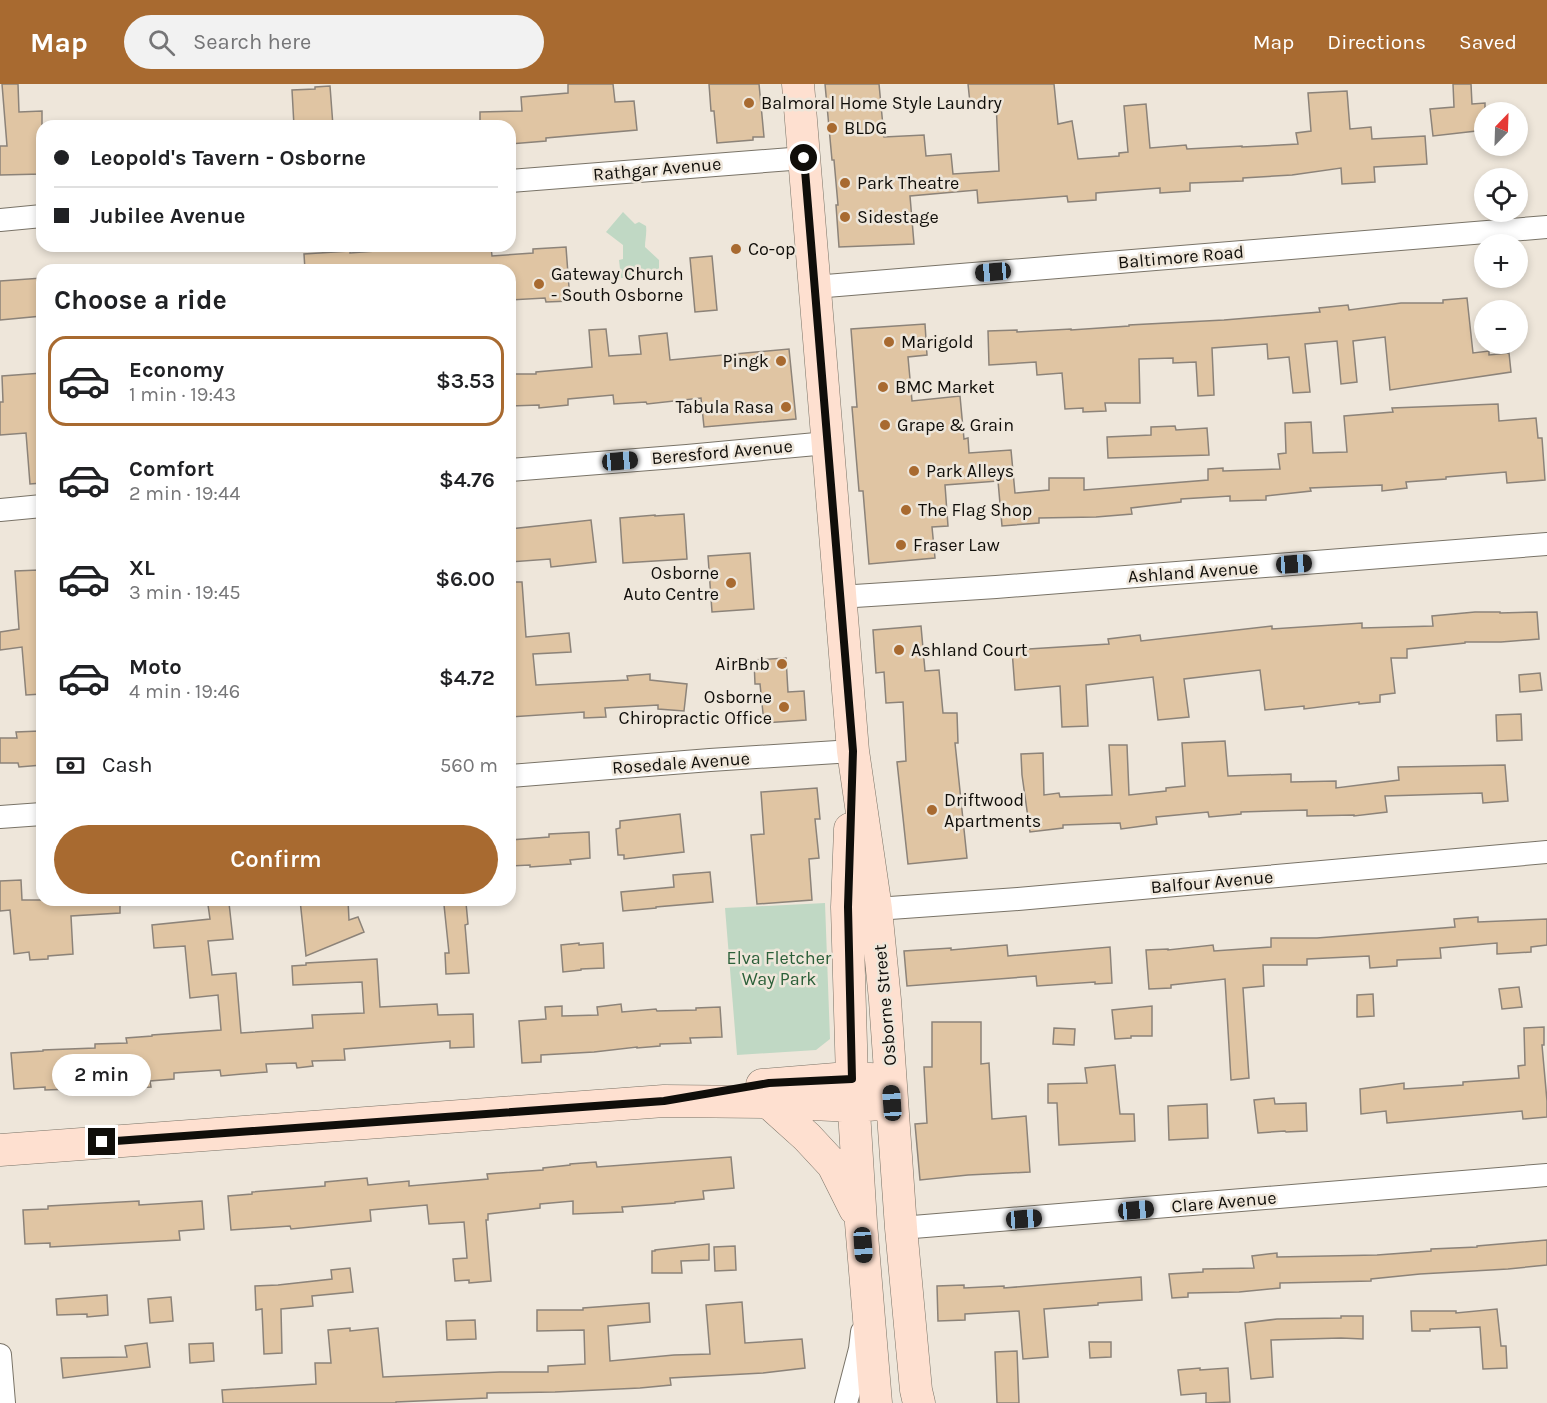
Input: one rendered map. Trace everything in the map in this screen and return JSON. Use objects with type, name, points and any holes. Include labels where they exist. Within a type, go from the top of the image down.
[{"type":"main road","name":"Osborne Street","points":[[798,84],[853,751],[876,909],[892,1090],[901,1228],[919,1403]]},
{"type":"main road","name":"Osborne Street","points":[[853,751],[848,907],[853,1093],[866,1289],[853,1402]]},
{"type":"main road","points":[[664,1101],[769,1083],[853,1093]]},
{"type":"main road","points":[[0,1150],[664,1101],[768,1102],[892,1090]]},
{"type":"main road","points":[[768,1102],[807,1137],[833,1165],[861,1223]]},
{"type":"street","name":"Rathgar Avenue","points":[[516,181],[804,158]]},
{"type":"street","points":[[0,220],[36,217]]},
{"type":"street","name":"Baltimore Road","points":[[814,287],[1547,227]]},
{"type":"street","name":"Beresford Avenue","points":[[516,470],[827,443]]},
{"type":"street","points":[[0,510],[36,507]]},
{"type":"street","name":"Ashland Avenue","points":[[839,597],[1547,544]]},
{"type":"street","name":"Rosedale Avenue","points":[[516,776],[853,751]]},
{"type":"street","points":[[0,817],[36,814]]},
{"type":"street","name":"Balfour Avenue","points":[[876,909],[1018,899],[1547,852]]},
{"type":"street","name":"Clare Avenue","points":[[901,1228],[1547,1175]]},
{"type":"street","points":[[0,1355],[4,1403]]},
{"type":"green space","points":[[623,212],[635,224],[639,222],[646,226],[645,247],[659,260],[659,275],[621,278],[619,260],[623,259],[623,245],[606,232]]},
{"type":"green space","name":"Elva Fletcher Way Park","points":[[825,903],[830,1039],[816,1050],[737,1055],[725,908]]},
{"type":"building","points":[[2,84],[18,84],[19,112],[42,111],[42,120],[36,120],[36,174],[0,175],[0,146],[7,146]]},
{"type":"building","points":[[568,84],[613,84],[615,102],[634,101],[637,130],[546,138],[546,141],[516,144],[516,120],[480,120],[480,112],[522,111],[521,97],[568,93]]},
{"type":"building","points":[[709,84],[759,84],[764,137],[717,143]]},
{"type":"building","points":[[825,84],[879,84],[884,137],[924,135],[926,156],[951,154],[953,174],[999,171],[996,101],[970,103],[968,84],[1054,84],[1058,124],[1072,121],[1078,159],[1119,156],[1119,153],[1128,152],[1124,106],[1146,104],[1150,148],[1186,145],[1187,149],[1298,144],[1296,133],[1311,131],[1308,93],[1347,91],[1350,129],[1371,127],[1372,139],[1425,136],[1427,164],[1374,167],[1375,182],[1342,184],[1341,168],[1292,175],[1243,178],[1243,181],[1190,183],[1190,191],[1160,193],[1160,188],[1096,193],[1096,200],[1068,202],[1067,196],[978,203],[977,190],[910,196],[914,244],[839,247],[836,205],[838,205]]},
{"type":"building","points":[[1453,84],[1471,84],[1474,131],[1433,136],[1430,109],[1454,107]]},
{"type":"building","points":[[330,86],[333,120],[294,120],[292,90],[315,89],[315,87]]},
{"type":"building","name":"Gateway Church - South Osborne","points":[[566,247],[570,301],[546,302],[545,298],[516,300],[516,264],[305,264],[304,254],[492,252],[492,256],[533,253],[533,249]]},
{"type":"building","points":[[712,256],[717,310],[695,312],[690,258]]},
{"type":"building","points":[[36,278],[36,317],[0,320],[0,281]]},
{"type":"building","points":[[1467,298],[1473,353],[1509,354],[1511,372],[1390,390],[1385,337],[1353,341],[1357,382],[1341,384],[1337,341],[1305,344],[1310,392],[1293,393],[1289,357],[1268,359],[1267,344],[1212,348],[1214,395],[1198,396],[1196,362],[1173,363],[1173,358],[1139,359],[1140,403],[1105,403],[1106,411],[1083,412],[1083,408],[1065,409],[1062,373],[1037,375],[1036,362],[989,365],[988,331],[1071,330],[1224,320],[1320,312],[1319,308],[1348,305],[1349,310],[1401,303],[1443,303],[1443,300]]},
{"type":"building","points":[[925,324],[927,355],[908,357],[912,401],[960,396],[964,439],[968,438],[969,453],[1011,450],[1015,493],[1049,490],[1049,478],[1084,478],[1084,490],[1208,480],[1208,469],[1223,468],[1223,471],[1280,469],[1278,454],[1286,453],[1285,423],[1311,422],[1313,453],[1347,452],[1344,416],[1393,412],[1392,408],[1498,404],[1499,421],[1536,418],[1538,438],[1542,438],[1545,480],[1507,483],[1506,472],[1406,482],[1407,488],[1382,491],[1382,485],[1310,488],[1311,491],[1266,496],[1266,500],[1230,501],[1230,496],[1181,499],[1181,502],[1131,508],[1132,514],[1039,518],[1039,523],[1002,526],[998,481],[945,485],[948,526],[932,527],[935,558],[869,564],[863,491],[859,491],[852,407],[857,407],[851,329]]},
{"type":"building","points":[[606,329],[609,356],[641,354],[639,336],[667,333],[670,360],[789,349],[796,419],[704,427],[701,398],[647,404],[646,402],[614,404],[613,395],[568,399],[568,405],[539,408],[539,405],[516,406],[516,374],[536,374],[536,372],[592,367],[589,330]]},
{"type":"building","points":[[36,373],[36,484],[30,484],[26,433],[0,435],[0,402],[3,402],[2,376]]},
{"type":"building","points":[[1175,426],[1176,430],[1207,428],[1209,455],[1108,458],[1107,437],[1151,435],[1151,427]]},
{"type":"building","points":[[684,514],[687,559],[623,563],[620,518]]},
{"type":"building","points":[[591,520],[596,562],[551,567],[550,559],[516,562],[516,528]]},
{"type":"building","name":"Osborne Auto Centre","points":[[750,553],[754,609],[712,612],[708,556]]},
{"type":"building","points":[[36,570],[36,694],[26,695],[22,647],[0,650],[0,632],[19,629],[15,571]]},
{"type":"building","points":[[516,582],[522,582],[526,637],[569,633],[571,652],[533,654],[536,685],[628,680],[627,676],[650,674],[650,680],[687,684],[684,711],[658,709],[658,705],[605,708],[606,717],[584,718],[584,712],[516,717]]},
{"type":"building","points":[[1475,612],[1537,612],[1539,639],[1465,642],[1407,649],[1407,658],[1391,658],[1395,693],[1380,695],[1380,702],[1265,710],[1260,670],[1184,679],[1189,717],[1158,720],[1153,677],[1086,685],[1088,726],[1062,727],[1060,686],[1015,690],[1012,650],[1109,644],[1108,639],[1140,635],[1141,641],[1272,626],[1272,629],[1362,623],[1362,628],[1433,626],[1432,616]]},
{"type":"building","points":[[921,626],[925,671],[939,670],[943,713],[957,713],[958,743],[955,743],[967,858],[908,864],[897,762],[906,761],[903,702],[886,703],[884,672],[876,673],[873,630]]},
{"type":"building","points":[[786,658],[788,692],[804,691],[806,720],[764,723],[760,684],[755,684],[754,660]]},
{"type":"building","points":[[1540,673],[1542,690],[1520,692],[1519,675]]},
{"type":"building","points":[[1521,714],[1522,740],[1497,741],[1496,715]]},
{"type":"building","points":[[36,731],[36,766],[19,767],[18,763],[0,763],[0,738],[17,738],[16,732]]},
{"type":"building","points":[[1225,741],[1228,776],[1291,774],[1291,782],[1336,781],[1336,788],[1399,780],[1398,767],[1505,765],[1508,801],[1483,803],[1482,793],[1385,796],[1387,812],[1354,816],[1307,816],[1307,810],[1241,812],[1241,814],[1209,817],[1208,812],[1156,817],[1157,824],[1121,829],[1120,823],[1063,825],[1063,828],[1030,832],[1021,754],[1043,753],[1044,795],[1059,793],[1060,797],[1112,795],[1109,745],[1127,745],[1129,795],[1166,791],[1166,788],[1185,786],[1182,743]]},
{"type":"building","points":[[817,788],[820,819],[815,819],[819,858],[809,859],[812,900],[757,904],[751,835],[764,834],[761,792]]},
{"type":"building","points":[[680,814],[684,852],[624,859],[624,855],[618,855],[616,829],[620,828],[620,821]]},
{"type":"building","points":[[589,832],[590,858],[570,860],[571,864],[516,866],[516,840],[549,837],[549,834]]},
{"type":"building","points":[[710,872],[713,902],[623,911],[621,892],[674,887],[673,875]]},
{"type":"building","points":[[21,880],[22,900],[36,900],[36,906],[120,906],[120,913],[71,916],[73,954],[30,960],[29,952],[14,954],[10,910],[0,911],[0,881]]},
{"type":"building","points":[[208,906],[229,906],[233,939],[208,941],[212,975],[236,973],[241,1033],[313,1028],[312,1015],[364,1013],[362,982],[293,985],[292,966],[306,965],[306,963],[377,959],[380,1007],[437,1004],[438,1015],[473,1014],[474,1047],[450,1048],[450,1041],[344,1049],[345,1060],[312,1061],[313,1066],[297,1068],[296,1063],[266,1064],[267,1072],[221,1076],[220,1070],[174,1073],[174,1079],[150,1081],[151,1087],[130,1088],[130,1085],[45,1090],[45,1087],[14,1089],[11,1053],[95,1048],[95,1044],[127,1043],[126,1038],[221,1030],[218,995],[190,998],[185,946],[154,948],[152,925],[210,919]]},
{"type":"building","points":[[301,906],[348,906],[349,920],[358,917],[364,932],[306,956]]},
{"type":"building","points":[[444,906],[466,906],[468,924],[465,925],[469,973],[446,974],[445,953],[449,953]]},
{"type":"building","points":[[1478,917],[1478,922],[1547,919],[1547,945],[1531,947],[1531,952],[1497,954],[1497,943],[1440,948],[1441,958],[1397,960],[1397,966],[1370,968],[1369,956],[1307,959],[1307,965],[1263,965],[1264,986],[1243,988],[1249,1078],[1231,1080],[1225,979],[1171,985],[1171,988],[1149,989],[1146,950],[1213,945],[1214,951],[1271,947],[1271,938],[1317,938],[1455,927],[1454,919]]},
{"type":"building","points":[[579,943],[579,945],[603,943],[604,968],[563,972],[561,945]]},
{"type":"building","points":[[1007,945],[1008,956],[1110,947],[1112,983],[1037,986],[1036,976],[907,986],[904,951]]},
{"type":"building","points":[[1519,987],[1522,1007],[1502,1009],[1499,989]]},
{"type":"building","points":[[1373,994],[1374,1016],[1357,1017],[1357,995]]},
{"type":"building","points":[[621,1004],[622,1012],[720,1007],[722,1037],[690,1038],[691,1043],[541,1055],[541,1062],[522,1063],[519,1021],[546,1019],[545,1007],[562,1006],[562,1016],[598,1015],[597,1007]]},
{"type":"building","points":[[1152,1006],[1152,1036],[1115,1039],[1112,1010]]},
{"type":"building","points":[[932,1022],[981,1022],[981,1064],[989,1063],[992,1119],[1026,1116],[1030,1172],[920,1180],[915,1124],[927,1123],[924,1067],[932,1067]]},
{"type":"building","points":[[1544,1027],[1544,1045],[1542,1045],[1547,1117],[1523,1119],[1522,1111],[1387,1123],[1386,1111],[1361,1114],[1360,1089],[1404,1083],[1404,1089],[1463,1085],[1463,1082],[1519,1078],[1518,1066],[1525,1065],[1524,1028]]},
{"type":"building","points":[[1054,1028],[1075,1029],[1074,1045],[1053,1044]]},
{"type":"building","points":[[1115,1065],[1120,1114],[1134,1114],[1135,1141],[1059,1145],[1057,1103],[1048,1103],[1048,1084],[1087,1083],[1085,1068]]},
{"type":"building","points":[[1274,1098],[1275,1104],[1306,1103],[1307,1131],[1258,1133],[1254,1100]]},
{"type":"building","points":[[1207,1104],[1208,1138],[1169,1140],[1168,1106]]},
{"type":"building","points":[[731,1157],[734,1188],[703,1191],[704,1199],[622,1207],[623,1212],[573,1214],[573,1201],[540,1204],[540,1208],[488,1214],[488,1220],[486,1220],[491,1281],[469,1283],[469,1280],[455,1281],[453,1259],[467,1258],[464,1222],[429,1224],[427,1205],[370,1210],[371,1221],[291,1229],[290,1226],[231,1230],[228,1196],[252,1194],[252,1192],[325,1186],[325,1182],[367,1178],[368,1185],[409,1181],[409,1186],[488,1179],[487,1174],[543,1170],[543,1168],[570,1164],[596,1162],[597,1167]]},
{"type":"building","points":[[139,1201],[139,1205],[202,1201],[204,1229],[179,1231],[180,1240],[50,1247],[50,1243],[25,1244],[23,1210],[48,1209],[48,1206]]},
{"type":"building","points":[[1547,1240],[1547,1265],[1508,1269],[1420,1274],[1371,1279],[1371,1281],[1280,1283],[1280,1288],[1188,1293],[1188,1297],[1172,1298],[1169,1274],[1203,1272],[1203,1269],[1254,1268],[1252,1256],[1277,1253],[1277,1257],[1377,1255]]},
{"type":"building","points":[[709,1244],[709,1260],[681,1261],[682,1273],[652,1273],[652,1251]]},
{"type":"building","points":[[735,1246],[736,1270],[715,1271],[714,1247]]},
{"type":"building","points":[[350,1268],[353,1292],[312,1296],[313,1306],[281,1309],[282,1353],[264,1354],[262,1309],[256,1310],[255,1286],[332,1279],[331,1270]]},
{"type":"building","points":[[1141,1277],[1142,1300],[1044,1309],[1048,1357],[1023,1359],[1019,1311],[965,1314],[965,1320],[938,1321],[937,1286],[964,1285],[964,1288],[1004,1286],[1004,1288]]},
{"type":"building","points":[[107,1295],[108,1315],[87,1317],[87,1314],[57,1315],[56,1299]]},
{"type":"building","points":[[171,1297],[173,1321],[150,1323],[148,1299]]},
{"type":"building","points":[[742,1302],[745,1343],[802,1339],[805,1368],[763,1373],[670,1378],[671,1385],[640,1388],[487,1393],[487,1398],[396,1403],[223,1403],[222,1390],[316,1384],[315,1363],[331,1363],[328,1330],[350,1328],[350,1331],[378,1328],[383,1377],[548,1372],[548,1366],[585,1364],[584,1330],[537,1331],[537,1310],[583,1310],[583,1308],[649,1303],[650,1322],[608,1326],[610,1361],[710,1354],[706,1305]]},
{"type":"building","points":[[1497,1309],[1501,1346],[1506,1346],[1507,1368],[1483,1369],[1480,1327],[1412,1331],[1411,1311],[1456,1311],[1456,1313]]},
{"type":"building","points":[[1341,1316],[1363,1316],[1363,1339],[1271,1340],[1273,1377],[1251,1379],[1245,1323],[1277,1319],[1341,1318]]},
{"type":"building","points":[[475,1320],[476,1339],[447,1340],[446,1321]]},
{"type":"building","points":[[1089,1342],[1111,1342],[1111,1357],[1090,1358]]},
{"type":"building","points":[[147,1343],[150,1367],[63,1378],[61,1358],[127,1357],[125,1346]]},
{"type":"building","points":[[213,1343],[214,1361],[190,1363],[189,1344]]},
{"type":"building","points":[[1017,1351],[1019,1403],[997,1403],[995,1352]]},
{"type":"building","points":[[1200,1368],[1200,1370],[1228,1368],[1230,1402],[1206,1403],[1206,1393],[1181,1395],[1178,1370]]},
{"type":"place","name":"Balmoral Home Style Laundry","points":[[749,103]]},
{"type":"place","name":"BLDG","points":[[832,128]]},
{"type":"place","name":"Park Theatre","points":[[845,183]]},
{"type":"place","name":"Sidestage","points":[[845,217]]},
{"type":"place","name":"Co-op","points":[[736,249]]},
{"type":"place","name":"Gateway Church - South Osborne","points":[[539,284]]},
{"type":"place","name":"Marigold","points":[[889,342]]},
{"type":"place","name":"Pingk","points":[[781,361]]},
{"type":"place","name":"BMC Market","points":[[883,387]]},
{"type":"place","name":"Tabula Rasa","points":[[786,407]]},
{"type":"place","name":"Grape & Grain","points":[[885,425]]},
{"type":"place","name":"Park Alleys","points":[[914,471]]},
{"type":"place","name":"The Flag Shop","points":[[906,510]]},
{"type":"place","name":"Fraser Law","points":[[901,545]]},
{"type":"place","name":"Osborne Auto Centre","points":[[731,583]]},
{"type":"place","name":"Ashland Court","points":[[899,650]]},
{"type":"place","name":"AirBnb","points":[[782,664]]},
{"type":"place","name":"Osborne Chiropractic Office","points":[[784,707]]},
{"type":"place","name":"Driftwood Apartments","points":[[932,810]]},
{"type":"route","points":[[102,1142],[664,1101],[769,1083],[852,1079],[848,907],[853,751],[804,158]]}]
